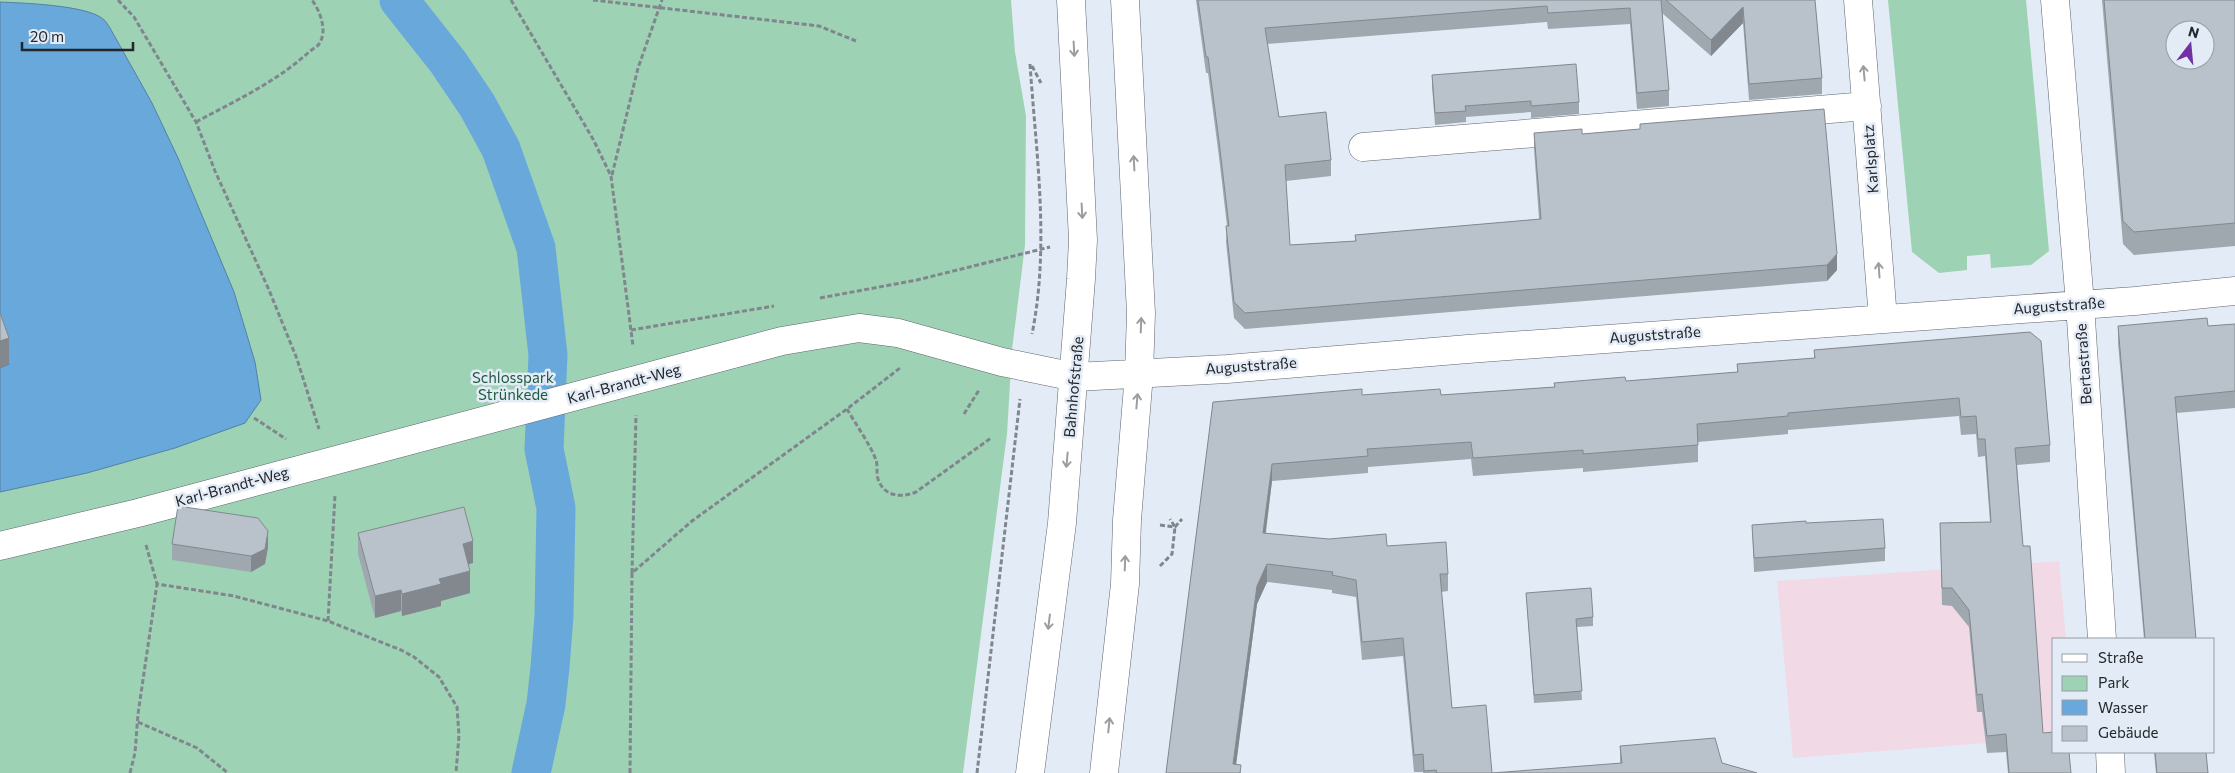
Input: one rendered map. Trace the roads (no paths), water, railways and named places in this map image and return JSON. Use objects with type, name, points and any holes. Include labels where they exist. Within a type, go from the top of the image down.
[{"type":"street","name":"Bahnhofstraße","points":[[1030,773],[1062,523],[1075,377],[1083,240],[1071,0]]},
{"type":"street","points":[[1104,773],[1125,584],[1127,520],[1139,374],[1141,313],[1126,0]]},
{"type":"street","name":"Karlsplatz","points":[[1858,0],[1883,319]]},
{"type":"street","name":"Bertastraße","points":[[2055,0],[2080,304],[2102,638]]},
{"type":"street","points":[[1363,147],[1867,106]]},
{"type":"street","name":"Auguststraße","points":[[1075,377],[1227,369],[2235,291]]},
{"type":"street","name":"Karl-Brandt-Weg","points":[[0,546],[138,512],[782,341],[859,328],[898,333],[1024,367],[1075,377]]},
{"type":"street","points":[[2110,753],[2111,773]]},
{"type":"water","points":[[0,2],[69,8],[95,14],[108,24],[152,103],[178,158],[234,292],[255,362],[261,400],[245,423],[175,448],[87,473],[0,492],[0,368],[9,364],[0,340]]},
{"type":"waterway","points":[[399,0],[448,62],[477,105],[501,149],[536,248],[548,355],[544,449],[556,508],[554,616],[550,667],[546,704],[531,773]]},
{"type":"park label","name":"Schlosspark Strünkede","points":[[513,386]]}]
